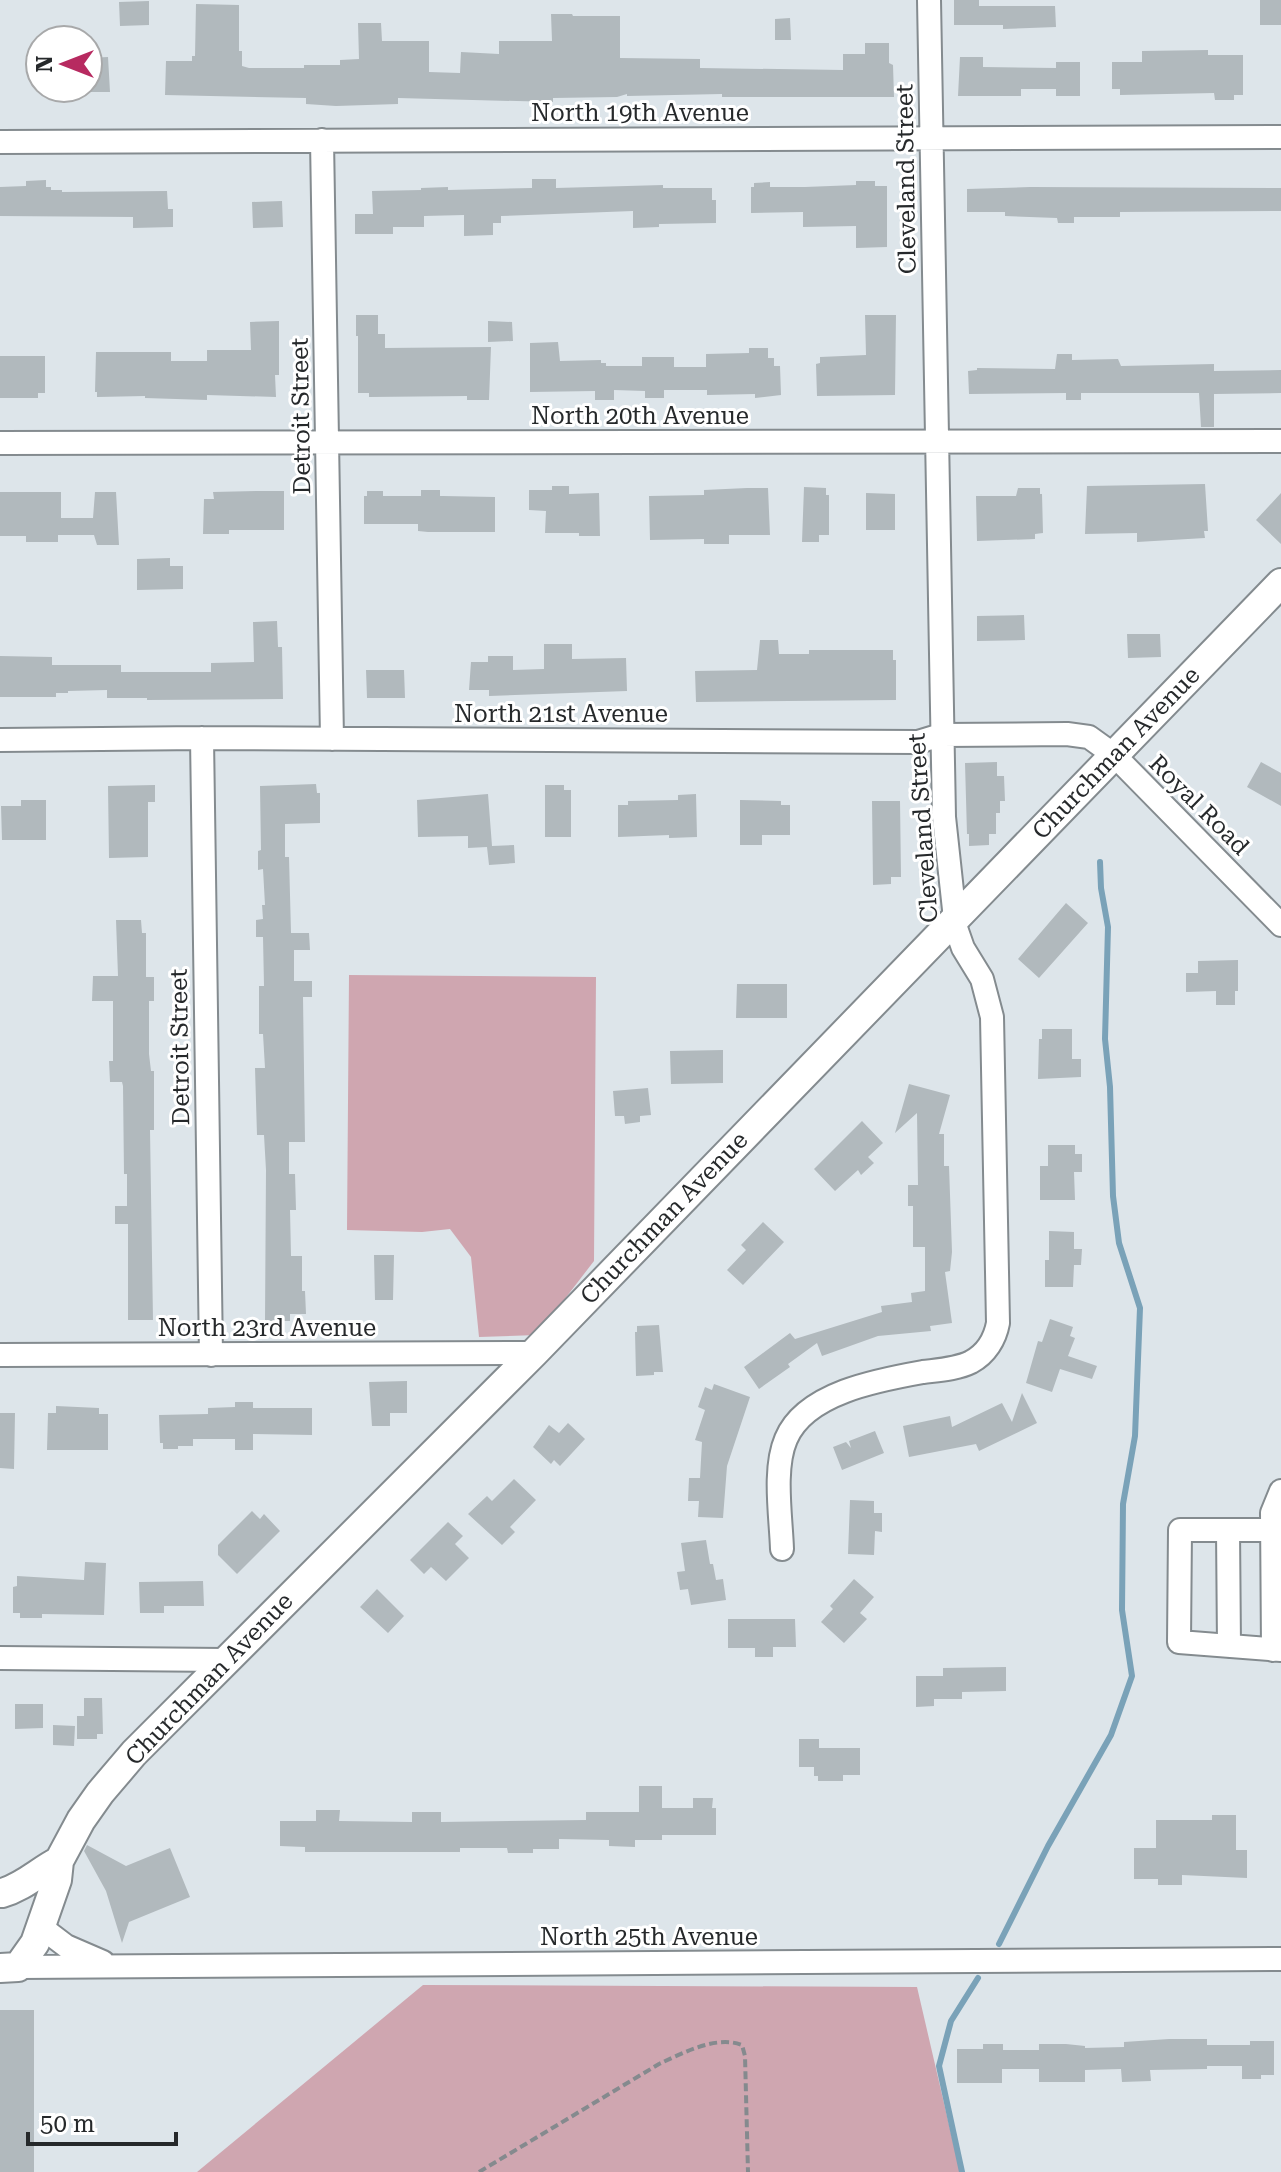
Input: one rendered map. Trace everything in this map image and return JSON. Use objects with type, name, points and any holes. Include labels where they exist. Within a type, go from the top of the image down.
[{"type":"main road","name":"Churchman Avenue","points":[[9,1967],[29,1955],[57,1880],[59,1861],[100,1793],[134,1753],[534,1353],[1281,583]]},
{"type":"main road","name":"Churchman Avenue","points":[[1,1893],[21,1887],[43,1869],[59,1861]]},
{"type":"main road","name":"Churchman Avenue","points":[[1,1893],[19,1898],[34,1912],[41,1927]]},
{"type":"street","name":"Cleveland Street","points":[[782,1549],[780,1468],[786,1439],[801,1415],[835,1395],[899,1377],[969,1363],[986,1350],[997,1330],[992,1017],[988,994],[975,965],[963,948],[955,919],[945,843],[929,0]]},
{"type":"street","name":"North 19th Avenue","points":[[0,142],[1281,137]]},
{"type":"street","name":"Detroit Street","points":[[322,140],[332,739]]},
{"type":"street","name":"North 20th Avenue","points":[[0,443],[1281,441]]},
{"type":"street","name":"North 21st Avenue","points":[[0,740],[202,738],[918,742],[941,735],[1067,734],[1089,737],[1114,755]]},
{"type":"street","name":"Detroit Street","points":[[202,738],[211,1355]]},
{"type":"street","name":"Royal Road","points":[[1114,755],[1281,925]]},
{"type":"street","name":"North 23rd Avenue","points":[[0,1355],[534,1353]]},
{"type":"street","points":[[1272,1530],[1180,1530],[1179,1642],[1277,1650],[1272,1513],[1281,1491]]},
{"type":"street","points":[[1228,1530],[1229,1646]]},
{"type":"street","points":[[0,1658],[225,1660]]},
{"type":"street","points":[[41,1927],[66,1946],[111,1966]]},
{"type":"street","name":"North 25th Avenue","points":[[9,1967],[1281,1959]]},
{"type":"path","points":[[479,2172],[659,2064],[689,2051],[733,2041],[742,2045],[745,2056],[748,2172]]},
{"type":"shaded area","points":[[349,975],[596,977],[594,1261],[537,1335],[479,1337],[471,1257],[450,1229],[422,1232],[347,1230]]},
{"type":"shaded area","points":[[423,1985],[917,1987],[960,2172],[197,2172]]},
{"type":"building","points":[[954,0],[979,0],[979,6],[1055,6],[1056,27],[1003,29],[1003,25],[954,25]]},
{"type":"building","points":[[1260,0],[1281,0],[1281,25],[1260,25]]},
{"type":"building","points":[[149,1],[149,25],[120,26],[119,2]]},
{"type":"building","points":[[196,4],[239,5],[239,51],[242,51],[242,66],[249,68],[304,68],[304,65],[340,65],[340,60],[359,59],[358,23],[381,23],[382,41],[429,41],[429,72],[460,73],[461,52],[499,54],[499,41],[552,41],[551,14],[620,16],[620,58],[700,59],[700,68],[843,70],[843,54],[865,54],[865,43],[889,43],[894,97],[627,94],[617,97],[553,98],[553,102],[398,98],[398,104],[336,106],[306,104],[306,98],[165,95],[166,61],[192,61],[192,56],[195,56]]},
{"type":"building","points":[[790,18],[791,40],[775,40],[775,19]]},
{"type":"building","points":[[1208,50],[1208,55],[1243,55],[1243,95],[1234,95],[1234,100],[1215,100],[1214,93],[1120,95],[1120,89],[1112,89],[1112,62],[1142,62],[1142,51]]},
{"type":"building","points":[[104,57],[108,57],[110,92],[104,92]]},
{"type":"building","points":[[960,57],[983,57],[983,67],[1056,68],[1056,62],[1080,62],[1080,96],[1056,96],[1056,89],[1021,89],[1021,96],[958,96]]},
{"type":"building","points":[[532,179],[556,179],[556,188],[663,185],[663,188],[712,188],[712,200],[716,200],[716,223],[659,224],[659,227],[633,228],[633,211],[501,216],[501,223],[493,223],[493,235],[464,236],[464,215],[424,216],[424,227],[393,227],[393,234],[355,234],[355,214],[373,214],[372,191],[448,187],[448,190],[532,188]]},
{"type":"building","points":[[46,180],[46,187],[62,192],[167,191],[168,209],[173,209],[173,227],[133,228],[133,217],[0,216],[0,187],[26,186],[26,181]]},
{"type":"building","points":[[856,181],[875,181],[875,186],[887,186],[887,247],[856,248],[856,226],[803,227],[803,212],[751,213],[751,187],[754,183],[770,182],[770,187],[805,187],[856,185]]},
{"type":"building","points":[[1281,188],[1281,211],[1120,212],[1120,217],[1074,217],[1074,223],[1058,223],[1057,218],[1005,216],[1005,212],[967,212],[967,189]]},
{"type":"building","points":[[282,201],[283,227],[253,228],[252,202]]},
{"type":"building","points":[[356,315],[378,315],[378,334],[385,334],[385,348],[491,347],[489,400],[467,400],[467,396],[369,397],[369,393],[358,393]]},
{"type":"building","points":[[865,315],[896,315],[895,395],[817,396],[816,364],[820,363],[820,357],[866,355]]},
{"type":"building","points":[[279,321],[276,397],[207,395],[207,400],[97,397],[96,352],[171,352],[171,361],[207,361],[207,350],[251,350],[250,322]]},
{"type":"building","points":[[488,321],[512,322],[513,341],[488,342]]},
{"type":"building","points":[[558,342],[560,361],[601,360],[606,366],[642,366],[642,357],[674,357],[674,367],[706,367],[706,354],[749,353],[749,348],[768,348],[768,358],[774,358],[774,366],[780,366],[781,395],[755,398],[755,394],[707,395],[707,390],[664,390],[664,398],[645,398],[645,391],[614,390],[614,400],[595,400],[595,391],[530,392],[530,343]]},
{"type":"building","points":[[1057,354],[1072,354],[1072,360],[1118,359],[1121,366],[1214,364],[1214,371],[1281,370],[1281,393],[1214,394],[1214,427],[1201,427],[1199,393],[1081,393],[1081,400],[1066,400],[1066,393],[969,394],[968,371],[977,368],[1055,369]]},
{"type":"building","points":[[0,356],[45,356],[45,393],[38,393],[38,398],[0,398]]},
{"type":"building","points":[[1205,484],[1208,531],[1204,531],[1205,538],[1137,542],[1137,533],[1085,534],[1087,486]]},
{"type":"building","points":[[552,486],[569,486],[569,494],[599,493],[600,536],[545,533],[546,511],[529,510],[529,490],[552,490]]},
{"type":"building","points":[[804,487],[826,488],[826,495],[829,495],[829,535],[819,535],[819,542],[802,542]]},
{"type":"building","points":[[768,488],[770,535],[729,535],[729,544],[704,544],[704,539],[650,540],[649,496],[704,495],[704,490]]},
{"type":"building","points":[[1018,488],[1040,488],[1043,533],[1035,534],[1035,539],[977,541],[976,496],[1016,496]]},
{"type":"building","points":[[421,490],[440,490],[440,496],[495,497],[495,532],[428,532],[418,531],[418,524],[364,524],[364,496],[367,496],[367,491],[383,491],[383,496],[421,496]]},
{"type":"building","points":[[284,491],[284,530],[229,530],[229,534],[203,534],[204,499],[214,499],[213,492]]},
{"type":"building","points":[[0,492],[61,492],[61,518],[93,518],[95,492],[116,492],[119,545],[97,545],[94,535],[58,535],[58,542],[26,542],[26,536],[0,536]]},
{"type":"building","points":[[866,493],[895,494],[895,530],[866,530]]},
{"type":"building","points":[[1281,493],[1281,544],[1256,520]]},
{"type":"building","points":[[170,558],[170,566],[183,566],[183,589],[137,590],[137,559]]},
{"type":"building","points":[[1024,615],[1025,640],[977,641],[977,616]]},
{"type":"building","points":[[277,621],[278,647],[282,647],[283,699],[107,698],[107,690],[68,691],[56,693],[56,697],[0,697],[0,656],[52,657],[52,665],[121,665],[121,672],[211,672],[211,663],[254,662],[253,622]]},
{"type":"building","points":[[1127,634],[1160,634],[1161,657],[1128,658]]},
{"type":"building","points":[[760,640],[778,640],[779,654],[809,654],[809,650],[893,650],[896,700],[696,702],[695,671],[757,670]]},
{"type":"building","points":[[544,644],[572,644],[572,659],[626,658],[627,691],[489,696],[489,690],[469,690],[471,662],[488,662],[488,656],[513,656],[513,670],[544,669]]},
{"type":"building","points":[[366,670],[404,670],[405,698],[367,698]]},
{"type":"building","points":[[997,762],[997,776],[1004,776],[1005,801],[1000,801],[1000,813],[996,813],[996,834],[989,834],[989,845],[969,846],[965,763]]},
{"type":"building","points":[[1261,762],[1281,773],[1281,806],[1247,787]]},
{"type":"building","points":[[316,784],[317,793],[320,793],[320,823],[285,824],[291,933],[309,933],[310,950],[294,950],[294,981],[312,981],[312,997],[303,997],[305,1142],[289,1142],[289,1174],[295,1174],[296,1210],[290,1210],[291,1256],[302,1256],[302,1291],[305,1291],[306,1314],[290,1314],[290,1321],[265,1321],[266,1170],[264,1135],[257,1135],[255,1068],[265,1068],[263,1034],[259,1034],[259,986],[264,986],[263,937],[256,937],[256,920],[263,919],[262,905],[265,905],[263,869],[258,870],[258,851],[261,850],[260,786]]},
{"type":"building","points":[[155,785],[155,802],[148,802],[148,857],[109,858],[108,786]]},
{"type":"building","points":[[545,785],[564,785],[564,790],[571,790],[571,837],[545,837]]},
{"type":"building","points":[[488,794],[492,846],[514,845],[515,863],[489,865],[487,847],[468,848],[468,836],[418,837],[417,800]]},
{"type":"building","points":[[696,794],[697,837],[618,837],[618,805],[628,805],[628,801],[678,800],[678,795]]},
{"type":"building","points":[[21,800],[46,800],[46,840],[2,840],[1,806],[21,806]]},
{"type":"building","points":[[740,800],[781,801],[781,805],[790,805],[790,835],[762,835],[762,845],[740,845]]},
{"type":"building","points":[[872,801],[900,801],[901,877],[891,877],[891,884],[873,885]]},
{"type":"building","points":[[1066,903],[1088,923],[1039,978],[1018,959]]},
{"type":"building","points":[[116,920],[141,920],[142,933],[146,933],[146,977],[154,977],[154,1001],[149,1001],[149,1054],[151,1071],[154,1071],[154,1130],[150,1130],[153,1320],[128,1320],[128,1224],[115,1224],[115,1206],[127,1206],[123,1086],[122,1082],[110,1082],[113,1001],[92,1001],[93,976],[118,976]]},
{"type":"building","points":[[1238,960],[1235,1005],[1216,1005],[1216,991],[1186,992],[1186,973],[1198,973],[1198,961]]},
{"type":"building","points":[[737,984],[787,984],[787,1018],[736,1018]]},
{"type":"building","points":[[1042,1029],[1072,1029],[1072,1059],[1081,1059],[1081,1077],[1038,1079]]},
{"type":"building","points":[[723,1050],[723,1083],[671,1084],[670,1051]]},
{"type":"building","points":[[909,1084],[950,1095],[939,1134],[944,1134],[944,1166],[949,1166],[952,1252],[950,1271],[945,1272],[952,1323],[930,1326],[931,1331],[878,1336],[822,1356],[817,1343],[759,1389],[744,1367],[790,1333],[795,1339],[882,1312],[881,1306],[912,1302],[911,1293],[925,1291],[925,1247],[913,1247],[913,1206],[908,1206],[908,1185],[918,1185],[917,1113],[895,1133]]},
{"type":"building","points":[[648,1088],[651,1115],[640,1116],[640,1122],[625,1124],[624,1116],[615,1116],[613,1091]]},
{"type":"building","points":[[862,1121],[883,1143],[868,1157],[874,1163],[861,1175],[858,1170],[835,1191],[814,1169]]},
{"type":"building","points":[[1048,1145],[1075,1145],[1075,1154],[1082,1154],[1082,1172],[1074,1172],[1075,1200],[1040,1200],[1040,1166],[1048,1166]]},
{"type":"building","points":[[763,1222],[784,1242],[743,1285],[727,1270],[746,1250],[741,1245]]},
{"type":"building","points":[[1049,1231],[1074,1232],[1074,1249],[1082,1249],[1081,1265],[1074,1265],[1073,1287],[1045,1287]]},
{"type":"building","points":[[374,1255],[394,1255],[393,1300],[375,1300]]},
{"type":"building","points":[[1050,1319],[1073,1327],[1070,1336],[1075,1338],[1068,1356],[1097,1366],[1092,1379],[1060,1369],[1052,1392],[1026,1383],[1038,1341],[1042,1342]]},
{"type":"building","points":[[659,1325],[663,1372],[636,1376],[637,1326]]},
{"type":"building","points":[[407,1381],[407,1413],[390,1413],[390,1426],[372,1426],[369,1382]]},
{"type":"building","points":[[714,1384],[750,1397],[727,1466],[723,1518],[698,1517],[699,1501],[688,1501],[689,1478],[700,1478],[702,1442],[695,1440],[705,1410],[698,1407],[705,1387],[712,1390]]},
{"type":"building","points":[[1022,1393],[1037,1423],[979,1451],[976,1444],[909,1457],[903,1426],[950,1416],[952,1427],[1002,1403],[1012,1422]]},
{"type":"building","points":[[235,1402],[253,1402],[253,1408],[312,1408],[312,1435],[253,1434],[253,1450],[235,1450],[235,1439],[193,1439],[193,1446],[163,1449],[159,1415],[208,1414],[208,1408],[235,1407]]},
{"type":"building","points":[[56,1406],[99,1408],[99,1414],[108,1414],[108,1450],[47,1450],[48,1413],[56,1413]]},
{"type":"building","points":[[0,1413],[15,1413],[14,1469],[0,1468]]},
{"type":"building","points":[[568,1423],[585,1439],[560,1466],[554,1460],[551,1464],[533,1447],[549,1425],[559,1433]]},
{"type":"building","points":[[875,1431],[884,1453],[842,1470],[833,1447],[846,1442],[851,1448],[849,1441]]},
{"type":"building","points":[[514,1479],[536,1500],[510,1527],[515,1532],[502,1545],[468,1514],[487,1496],[492,1501]]},
{"type":"building","points":[[850,1500],[874,1501],[874,1513],[882,1513],[882,1532],[875,1531],[874,1555],[848,1554]]},
{"type":"building","points":[[252,1511],[260,1519],[264,1514],[280,1531],[237,1574],[218,1555],[218,1545]]},
{"type":"building","points":[[448,1522],[463,1536],[455,1544],[469,1558],[446,1581],[431,1567],[424,1574],[410,1560]]},
{"type":"building","points":[[706,1540],[716,1580],[723,1579],[726,1600],[691,1605],[688,1589],[680,1590],[677,1572],[685,1571],[681,1543]]},
{"type":"building","points":[[85,1562],[106,1563],[104,1615],[42,1614],[42,1618],[20,1618],[20,1613],[13,1613],[13,1587],[17,1586],[17,1576],[84,1580]]},
{"type":"building","points":[[854,1579],[874,1597],[860,1613],[867,1619],[844,1643],[821,1622],[833,1609],[830,1606]]},
{"type":"building","points":[[203,1581],[204,1606],[164,1606],[164,1613],[140,1613],[139,1582]]},
{"type":"building","points":[[377,1589],[404,1616],[388,1633],[360,1607]]},
{"type":"building","points":[[728,1619],[795,1619],[796,1647],[773,1647],[773,1657],[755,1657],[755,1648],[728,1648]]},
{"type":"building","points":[[1006,1667],[1006,1691],[962,1692],[962,1699],[934,1699],[934,1706],[916,1707],[916,1676],[943,1676],[943,1668]]},
{"type":"building","points":[[84,1698],[102,1698],[103,1734],[97,1734],[97,1739],[77,1739],[77,1716],[84,1716]]},
{"type":"building","points":[[15,1704],[43,1704],[43,1728],[15,1729]]},
{"type":"building","points":[[53,1725],[75,1726],[74,1746],[53,1745]]},
{"type":"building","points":[[799,1739],[819,1739],[819,1748],[860,1748],[860,1775],[843,1775],[843,1781],[818,1781],[818,1776],[814,1776],[814,1767],[799,1767]]},
{"type":"building","points":[[639,1786],[662,1786],[662,1808],[693,1808],[693,1798],[713,1798],[716,1835],[662,1835],[662,1840],[635,1840],[635,1847],[609,1846],[609,1840],[559,1839],[559,1849],[533,1849],[533,1853],[508,1853],[507,1848],[460,1848],[460,1852],[305,1852],[305,1847],[280,1846],[280,1821],[316,1821],[316,1810],[340,1810],[339,1821],[412,1822],[412,1812],[441,1812],[441,1822],[586,1820],[586,1812],[639,1812]]},
{"type":"building","points":[[1212,1815],[1236,1815],[1236,1850],[1247,1850],[1247,1878],[1182,1875],[1182,1885],[1158,1885],[1158,1879],[1134,1879],[1134,1848],[1156,1848],[1156,1820],[1212,1820]]},
{"type":"building","points":[[87,1845],[126,1866],[170,1848],[190,1897],[129,1922],[122,1943],[106,1891],[84,1851]]},
{"type":"building","points":[[0,2010],[34,2010],[34,2172],[0,2172]]},
{"type":"building","points":[[1207,2039],[1207,2045],[1250,2045],[1250,2041],[1274,2041],[1274,2075],[1242,2079],[1242,2066],[1207,2066],[1207,2069],[1150,2070],[1151,2081],[1122,2082],[1121,2069],[1085,2070],[1085,2082],[1039,2082],[1039,2069],[1002,2069],[1002,2083],[957,2083],[957,2049],[983,2049],[983,2044],[1003,2044],[1003,2050],[1039,2050],[1039,2044],[1124,2047],[1124,2042]]},
{"type":"waterway","points":[[999,1944],[1048,1846],[1111,1735],[1132,1676],[1122,1610],[1123,1504],[1135,1436],[1140,1308],[1119,1243],[1113,1196],[1110,1087],[1105,1039],[1108,927],[1100,862]]},
{"type":"waterway","points":[[962,2172],[939,2066],[951,2021],[978,1978]]}]
